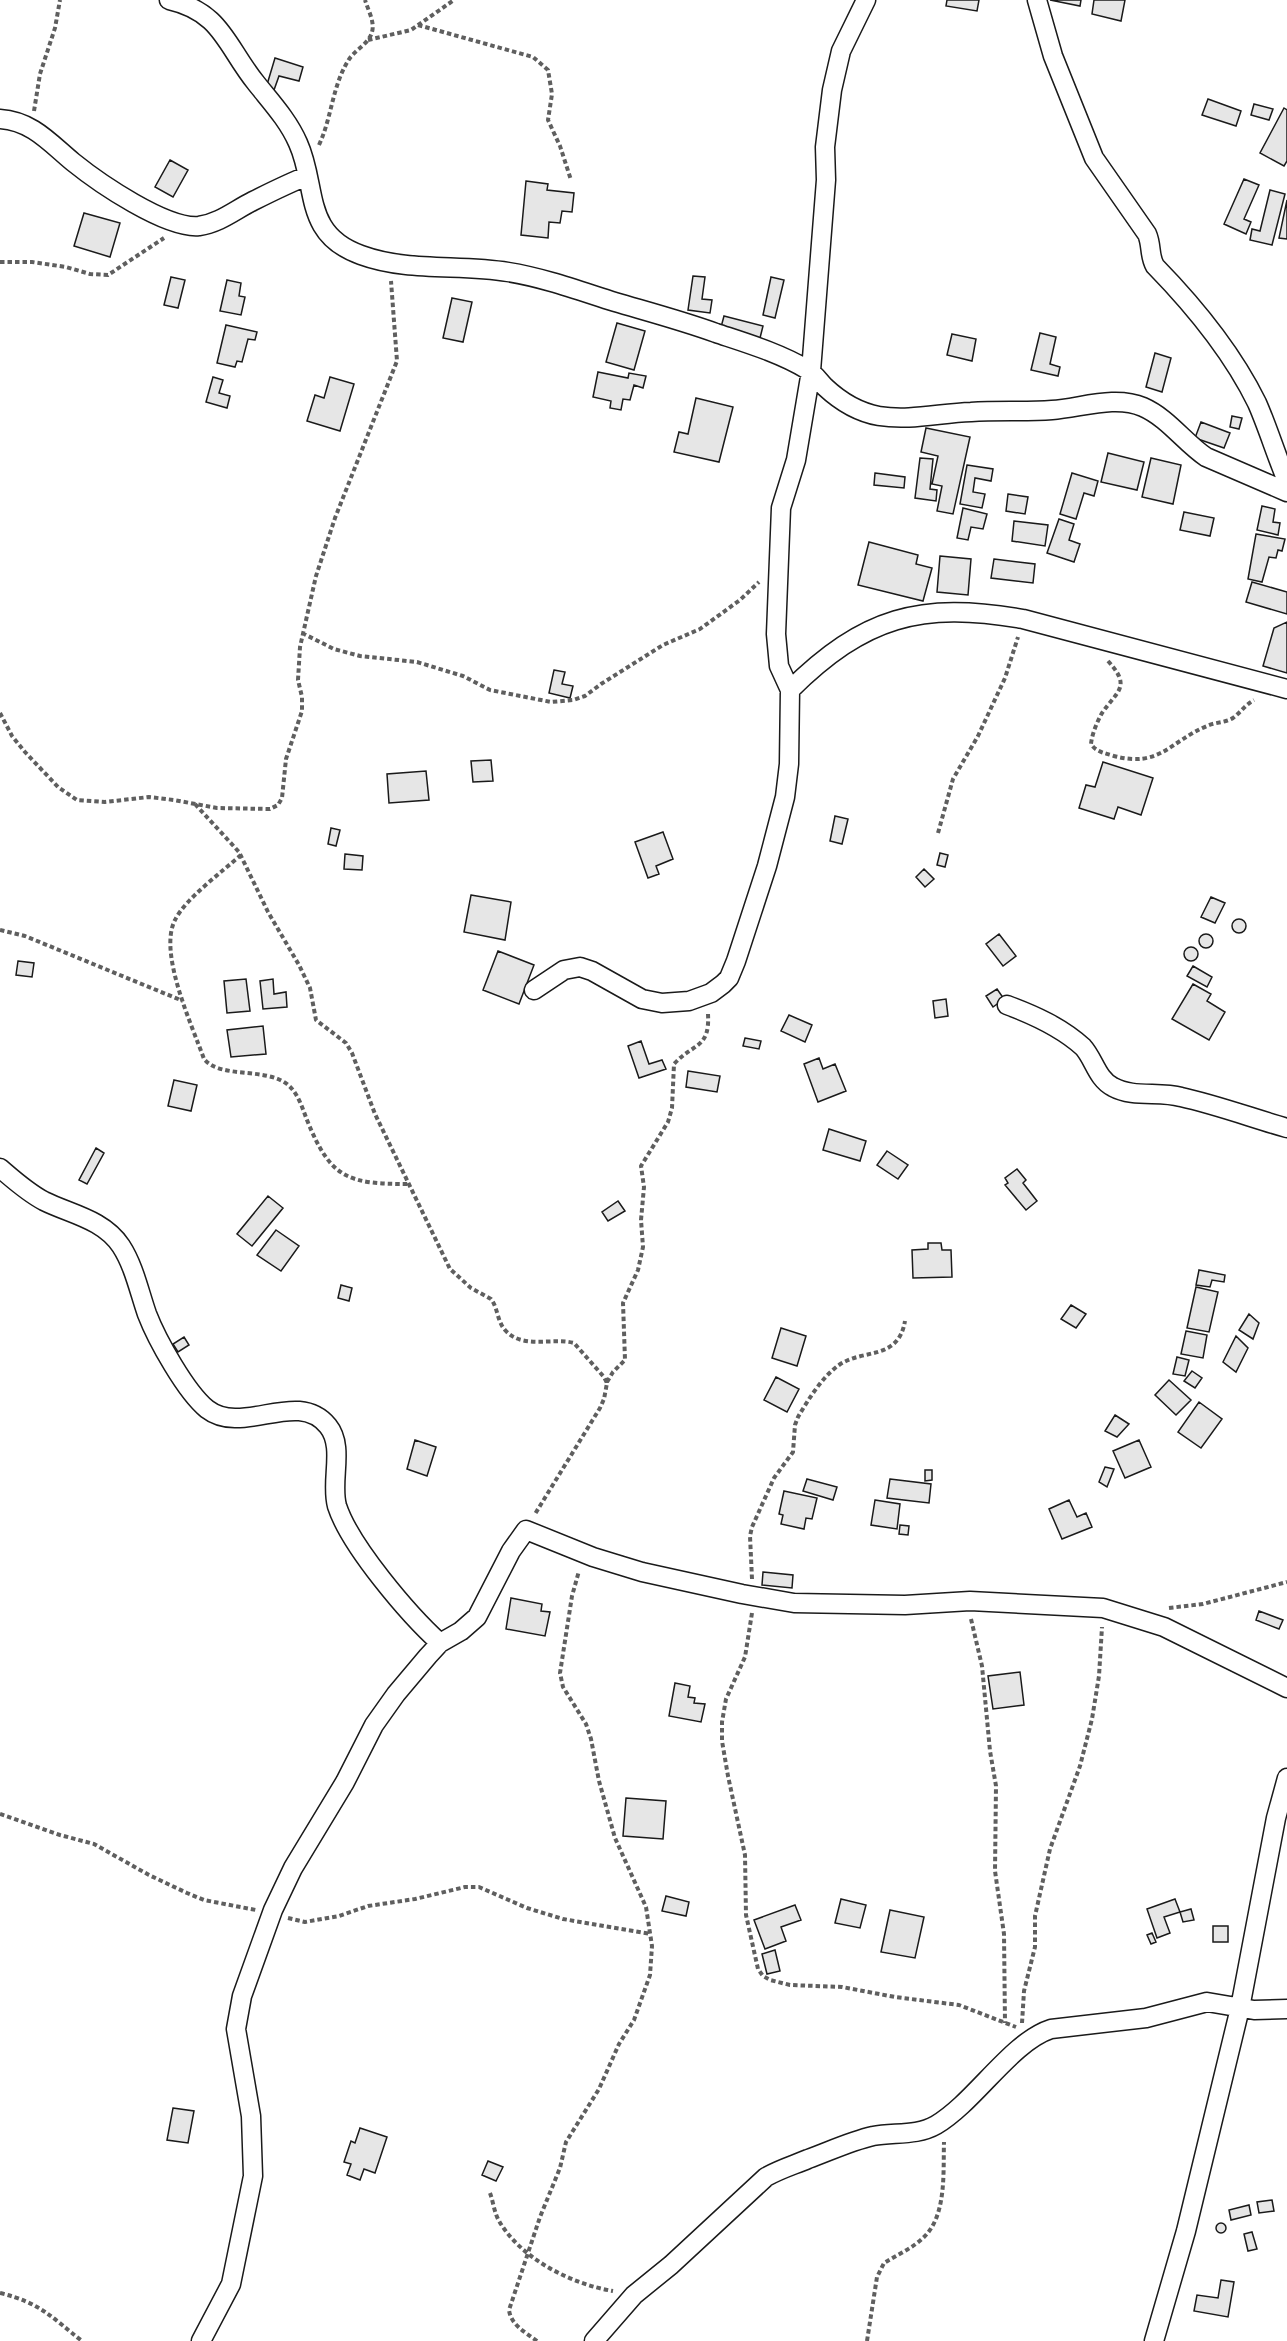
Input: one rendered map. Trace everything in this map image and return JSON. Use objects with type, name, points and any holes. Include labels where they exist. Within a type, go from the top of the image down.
[{"type":"street","points":[[170,0],[190,6],[202,13],[227,37],[244,68],[281,113],[295,136],[308,176],[312,204],[331,237],[357,254],[390,262],[505,272],[544,279],[716,333],[784,358],[811,371],[846,405],[863,412],[891,417],[1052,410],[1114,402],[1138,405],[1160,417],[1206,457],[1287,492]]},
{"type":"street","points":[[534,990],[564,970],[576,966],[592,971],[648,1001],[662,1003],[689,1001],[706,995],[723,984],[733,970],[783,811],[789,764],[790,690],[779,666],[777,651],[781,508],[796,460],[811,371],[826,180],[825,147],[831,101],[841,51],[866,0]]},
{"type":"street","points":[[1037,0],[1053,56],[1094,158],[1147,234],[1150,257],[1155,266],[1202,318],[1241,376],[1257,404],[1287,481]]},
{"type":"street","points":[[0,119],[31,127],[45,136],[76,165],[119,194],[153,213],[181,224],[201,226],[222,219],[251,202],[308,176]]},
{"type":"street","points":[[790,690],[827,657],[872,628],[909,616],[945,611],[980,612],[1023,619],[1287,689]]},
{"type":"street","points":[[1006,1005],[1034,1015],[1063,1031],[1084,1049],[1100,1076],[1109,1086],[1119,1090],[1179,1096],[1287,1128]]},
{"type":"street","points":[[0,1168],[23,1188],[41,1199],[100,1225],[113,1236],[126,1256],[147,1314],[169,1358],[177,1372],[208,1410],[230,1419],[251,1418],[286,1411],[299,1412],[320,1418],[328,1425],[335,1441],[337,1504],[345,1526],[417,1621],[440,1643]]},
{"type":"street","points":[[201,2341],[231,2284],[253,2176],[251,2116],[236,2028],[242,1996],[273,1910],[293,1868],[340,1791],[374,1725],[396,1694],[440,1643],[461,1631],[477,1617],[511,1551],[526,1530],[584,1553],[642,1572],[794,1603],[905,1605],[966,1601],[1103,1608],[1164,1626],[1287,1688]]},
{"type":"street","points":[[1154,2341],[1185,2231],[1240,2008],[1276,1818],[1287,1778]]},
{"type":"street","points":[[594,2341],[634,2295],[671,2265],[766,2176],[860,2140],[926,2130],[956,2111],[1023,2046],[1040,2033],[1052,2029],[1146,2018],[1207,2002],[1218,2002],[1240,2008],[1287,2009]]},
{"type":"path","points":[[31,127],[40,74],[55,28],[60,0]]},
{"type":"path","points":[[308,176],[314,153],[326,129],[337,80],[350,57],[367,40],[372,31],[373,25],[365,0]]},
{"type":"path","points":[[367,40],[411,30],[454,0]]},
{"type":"path","points":[[418,25],[533,57],[542,62],[548,70],[552,94],[548,120],[560,146],[571,180]]},
{"type":"path","points":[[0,262],[32,262],[66,267],[90,274],[108,275],[159,243],[181,224]]},
{"type":"path","points":[[0,713],[12,736],[26,752],[58,787],[77,800],[105,802],[149,797],[217,808],[270,809],[281,802],[286,759],[303,704],[298,680],[302,633],[316,576],[334,518],[356,467],[373,417],[395,369],[398,354],[390,262]]},
{"type":"path","points":[[302,633],[334,649],[360,656],[417,662],[463,676],[490,690],[551,702],[573,700],[585,696],[663,645],[700,629],[740,600],[779,563]]},
{"type":"path","points":[[938,833],[953,779],[978,736],[1005,678],[1023,619]]},
{"type":"path","points":[[1104,657],[1119,675],[1120,687],[1113,701],[1102,713],[1095,728],[1090,744],[1098,751],[1134,761],[1155,756],[1208,725],[1234,717],[1246,704],[1255,699]]},
{"type":"path","points":[[195,804],[241,855],[263,903],[310,988],[316,1020],[346,1043],[352,1053],[375,1114],[450,1269],[471,1288],[491,1299],[507,1332],[528,1341],[574,1343],[607,1383]]},
{"type":"path","points":[[241,855],[187,905],[175,920],[171,930],[170,954],[173,972],[204,1059],[209,1065],[238,1072],[264,1074],[285,1083],[296,1094],[327,1159],[339,1172],[351,1179],[370,1184],[410,1184]]},
{"type":"path","points":[[0,930],[25,936],[183,1001]]},
{"type":"path","points":[[526,1530],[600,1408],[607,1383],[625,1360],[623,1303],[638,1270],[643,1247],[642,1163],[668,1122],[672,1108],[674,1064],[705,1037],[708,1028],[706,995]]},
{"type":"path","points":[[905,1322],[903,1331],[896,1342],[877,1352],[842,1363],[833,1369],[798,1417],[795,1425],[793,1452],[774,1478],[756,1515],[750,1536],[754,1596],[745,1657],[726,1700],[722,1722],[722,1741],[728,1776],[745,1855],[746,1915],[758,1969],[763,1976],[780,1983],[842,1987],[896,1997],[950,2003],[1005,2024],[1040,2033]]},
{"type":"path","points":[[537,2341],[514,2324],[509,2310],[540,2217],[560,2168],[566,2142],[599,2089],[619,2044],[634,2020],[650,1975],[651,1934],[646,1907],[615,1839],[599,1781],[591,1739],[585,1724],[563,1687],[560,1673],[572,1596],[584,1553]]},
{"type":"path","points":[[1167,1608],[1203,1604],[1287,1582]]},
{"type":"path","points":[[966,1601],[982,1666],[990,1751],[996,1786],[995,1871],[1004,1934],[1005,2024]]},
{"type":"path","points":[[1022,2028],[1024,1991],[1035,1947],[1035,1916],[1050,1849],[1080,1766],[1092,1719],[1103,1608]]},
{"type":"path","points":[[0,1814],[94,1844],[149,1875],[204,1900],[258,1910],[273,1910],[297,1922],[339,1916],[368,1906],[415,1899],[465,1887],[479,1887],[527,1908],[563,1919],[651,1934]]},
{"type":"path","points":[[867,2341],[880,2269],[884,2263],[924,2237],[934,2221],[941,2192],[944,2119]]},
{"type":"path","points":[[490,2193],[498,2218],[508,2234],[551,2270],[579,2283],[602,2290],[634,2295]]},
{"type":"path","points":[[0,2293],[41,2307],[82,2341]]},
{"type":"building","points":[[947,0],[979,0],[977,11],[946,6]]},
{"type":"building","points":[[1050,0],[1081,0],[1080,6]]},
{"type":"building","points":[[1094,0],[1125,0],[1121,21],[1092,14]]},
{"type":"building","points":[[275,58],[303,67],[299,81],[279,76],[274,90],[266,88]]},
{"type":"building","points":[[1208,99],[1241,111],[1236,126],[1202,115]]},
{"type":"building","points":[[1254,104],[1273,109],[1269,120],[1251,115]]},
{"type":"building","points":[[1284,108],[1287,110],[1287,161],[1284,166],[1260,153]]},
{"type":"building","points":[[170,160],[188,170],[173,197],[155,187]]},
{"type":"building","points":[[1244,179],[1259,185],[1244,219],[1251,222],[1246,234],[1224,224]]},
{"type":"building","points":[[526,181],[548,184],[547,190],[574,193],[572,212],[562,211],[560,223],[549,222],[548,238],[521,235]]},
{"type":"building","points":[[1270,190],[1285,194],[1272,245],[1250,240],[1252,229],[1260,231]]},
{"type":"building","points":[[1287,200],[1287,239],[1279,238]]},
{"type":"building","points":[[84,213],[120,223],[110,257],[74,246]]},
{"type":"building","points":[[693,276],[705,277],[702,299],[712,300],[710,313],[688,310]]},
{"type":"building","points":[[171,277],[185,280],[178,308],[164,305]]},
{"type":"building","points":[[771,277],[784,280],[775,318],[763,315]]},
{"type":"building","points":[[227,280],[241,283],[239,296],[245,297],[241,315],[220,311]]},
{"type":"building","points":[[452,298],[472,302],[463,342],[443,338]]},
{"type":"building","points":[[724,316],[763,326],[759,342],[720,331]]},
{"type":"building","points":[[617,323],[645,331],[634,370],[606,362]]},
{"type":"building","points":[[226,325],[257,332],[255,340],[248,339],[242,362],[237,361],[235,367],[217,363]]},
{"type":"building","points":[[1040,333],[1056,337],[1050,364],[1060,367],[1058,376],[1031,370]]},
{"type":"building","points":[[952,334],[976,339],[972,361],[947,355]]},
{"type":"building","points":[[1155,353],[1171,358],[1162,392],[1146,387]]},
{"type":"building","points":[[598,372],[628,378],[629,373],[646,376],[643,388],[634,385],[630,400],[623,399],[621,410],[610,408],[611,401],[593,397]]},
{"type":"building","points":[[213,377],[223,380],[219,393],[230,396],[227,408],[206,402]]},
{"type":"building","points":[[330,377],[354,384],[340,431],[307,421],[315,395],[324,398]]},
{"type":"building","points":[[696,398],[733,407],[719,462],[674,452],[679,432],[688,434]]},
{"type":"building","points":[[1232,416],[1242,418],[1239,429],[1230,427]]},
{"type":"building","points":[[1201,422],[1230,433],[1224,448],[1195,438]]},
{"type":"building","points":[[926,428],[970,437],[953,514],[937,511],[942,486],[932,484],[938,456],[921,452]]},
{"type":"building","points":[[1108,453],[1144,462],[1137,490],[1101,482]]},
{"type":"building","points":[[920,458],[933,459],[930,489],[937,490],[936,501],[915,498]]},
{"type":"building","points":[[1151,458],[1181,465],[1173,504],[1142,497]]},
{"type":"building","points":[[967,465],[993,469],[991,481],[975,478],[973,492],[985,494],[982,508],[960,504]]},
{"type":"building","points":[[875,473],[905,477],[904,488],[874,485]]},
{"type":"building","points":[[1072,473],[1098,481],[1094,496],[1084,493],[1076,519],[1060,514]]},
{"type":"building","points":[[1008,494],[1028,497],[1025,514],[1006,511]]},
{"type":"building","points":[[1262,506],[1275,509],[1273,522],[1280,523],[1278,535],[1257,530]]},
{"type":"building","points":[[963,508],[987,514],[983,529],[971,527],[968,540],[957,538]]},
{"type":"building","points":[[1184,512],[1214,518],[1210,536],[1180,530]]},
{"type":"building","points":[[1059,519],[1074,524],[1069,540],[1080,544],[1074,562],[1047,553]]},
{"type":"building","points":[[1014,521],[1048,525],[1045,546],[1012,541]]},
{"type":"building","points":[[1256,534],[1285,539],[1282,551],[1278,550],[1276,558],[1269,557],[1262,582],[1248,579]]},
{"type":"building","points":[[869,542],[918,555],[916,564],[932,568],[923,601],[858,585]]},
{"type":"building","points":[[940,556],[971,559],[968,595],[937,592]]},
{"type":"building","points":[[994,559],[1035,564],[1033,583],[991,578]]},
{"type":"building","points":[[1252,582],[1287,592],[1287,614],[1246,602]]},
{"type":"building","points":[[1287,622],[1287,673],[1263,666],[1274,628]]},
{"type":"building","points":[[554,670],[565,672],[562,684],[573,686],[570,698],[549,693]]},
{"type":"building","points":[[491,760],[493,781],[473,782],[471,761]]},
{"type":"building","points":[[1103,762],[1153,778],[1141,815],[1118,807],[1114,819],[1079,808],[1086,785],[1095,787]]},
{"type":"building","points":[[426,771],[429,800],[389,803],[387,774]]},
{"type":"building","points":[[835,816],[848,819],[842,844],[830,841]]},
{"type":"building","points":[[331,828],[340,830],[336,846],[328,844]]},
{"type":"building","points":[[663,832],[673,859],[656,866],[659,874],[648,878],[635,842]]},
{"type":"building","points":[[940,853],[948,855],[945,867],[937,865]]},
{"type":"building","points":[[345,854],[363,856],[362,870],[344,869]]},
{"type":"building","points":[[924,869],[934,879],[925,887],[916,877]]},
{"type":"building","points":[[471,895],[511,902],[505,940],[464,932]]},
{"type":"building","points":[[1211,897],[1225,903],[1215,923],[1201,917]]},
{"type":"building","points":[[1239,919],[1244,921],[1246,926],[1244,931],[1239,933],[1234,931],[1232,926],[1234,921]]},
{"type":"building","points":[[999,934],[1016,956],[1003,966],[986,944]]},
{"type":"building","points":[[1206,934],[1211,936],[1213,941],[1211,946],[1206,948],[1201,946],[1199,941],[1201,936]]},
{"type":"building","points":[[1191,947],[1196,949],[1198,954],[1196,959],[1191,961],[1186,959],[1184,954],[1186,949]]},
{"type":"building","points":[[498,951],[534,965],[519,1004],[483,990]]},
{"type":"building","points":[[18,961],[34,963],[32,977],[16,975]]},
{"type":"building","points":[[1193,966],[1212,977],[1207,987],[1187,976]]},
{"type":"building","points":[[246,979],[250,1011],[227,1013],[224,981]]},
{"type":"building","points":[[273,979],[274,994],[286,992],[287,1007],[263,1009],[260,981]]},
{"type":"building","points":[[1193,984],[1211,994],[1207,1001],[1225,1012],[1209,1040],[1172,1019]]},
{"type":"building","points":[[997,989],[1004,999],[993,1007],[986,996]]},
{"type":"building","points":[[946,999],[948,1016],[935,1018],[933,1001]]},
{"type":"building","points":[[789,1015],[812,1025],[805,1042],[781,1031]]},
{"type":"building","points":[[263,1026],[266,1054],[231,1057],[227,1030]]},
{"type":"building","points":[[745,1038],[761,1041],[759,1049],[743,1046]]},
{"type":"building","points":[[641,1041],[649,1064],[662,1060],[666,1069],[639,1078],[628,1046]]},
{"type":"building","points":[[819,1058],[823,1069],[835,1064],[846,1091],[818,1102],[804,1064]]},
{"type":"building","points":[[688,1071],[720,1076],[717,1092],[686,1087]]},
{"type":"building","points":[[174,1080],[197,1085],[191,1111],[168,1106]]},
{"type":"building","points":[[829,1129],[866,1141],[860,1161],[823,1150]]},
{"type":"building","points":[[96,1148],[104,1153],[87,1184],[79,1180]]},
{"type":"building","points":[[887,1151],[908,1165],[898,1179],[877,1165]]},
{"type":"building","points":[[1017,1169],[1026,1180],[1023,1183],[1037,1201],[1026,1210],[1005,1185],[1008,1183],[1005,1178]]},
{"type":"building","points":[[268,1196],[283,1208],[252,1246],[237,1234]]},
{"type":"building","points":[[618,1201],[625,1211],[608,1221],[602,1212]]},
{"type":"building","points":[[276,1230],[299,1246],[281,1271],[257,1255]]},
{"type":"building","points":[[928,1243],[941,1243],[942,1250],[951,1250],[952,1277],[913,1278],[912,1250],[928,1249]]},
{"type":"building","points":[[1199,1270],[1225,1275],[1224,1282],[1212,1280],[1210,1287],[1196,1285]]},
{"type":"building","points":[[341,1285],[352,1288],[349,1301],[338,1298]]},
{"type":"building","points":[[1196,1287],[1218,1292],[1209,1332],[1187,1328]]},
{"type":"building","points":[[1071,1305],[1086,1314],[1076,1328],[1061,1319]]},
{"type":"building","points":[[1249,1314],[1259,1323],[1253,1339],[1239,1330]]},
{"type":"building","points":[[781,1328],[806,1336],[797,1366],[772,1358]]},
{"type":"building","points":[[1186,1331],[1207,1335],[1203,1358],[1181,1354]]},
{"type":"building","points":[[1236,1336],[1248,1348],[1236,1372],[1223,1362]]},
{"type":"building","points":[[184,1337],[189,1345],[178,1352],[173,1344]]},
{"type":"building","points":[[1177,1357],[1189,1360],[1185,1376],[1173,1374]]},
{"type":"building","points":[[1192,1371],[1202,1378],[1195,1388],[1184,1381]]},
{"type":"building","points":[[776,1377],[799,1389],[787,1412],[764,1400]]},
{"type":"building","points":[[1169,1380],[1191,1400],[1176,1415],[1155,1395]]},
{"type":"building","points":[[1199,1402],[1222,1419],[1201,1448],[1178,1432]]},
{"type":"building","points":[[1115,1415],[1129,1424],[1117,1437],[1105,1431]]},
{"type":"building","points":[[415,1440],[436,1447],[427,1476],[407,1469]]},
{"type":"building","points":[[1139,1440],[1151,1467],[1125,1478],[1113,1451]]},
{"type":"building","points":[[1105,1467],[1114,1469],[1107,1487],[1099,1482]]},
{"type":"building","points":[[925,1470],[932,1470],[932,1480],[925,1481]]},
{"type":"building","points":[[807,1479],[837,1487],[833,1500],[803,1491]]},
{"type":"building","points":[[890,1479],[931,1484],[929,1503],[887,1498]]},
{"type":"building","points":[[784,1491],[817,1498],[812,1519],[806,1518],[804,1529],[781,1524],[783,1515],[779,1514]]},
{"type":"building","points":[[875,1500],[900,1504],[897,1529],[871,1525]]},
{"type":"building","points":[[1069,1500],[1077,1517],[1086,1513],[1092,1527],[1062,1539],[1049,1509]]},
{"type":"building","points":[[900,1525],[909,1526],[908,1535],[899,1534]]},
{"type":"building","points":[[763,1572],[793,1575],[792,1588],[762,1585]]},
{"type":"building","points":[[511,1598],[542,1604],[541,1611],[550,1612],[545,1636],[506,1629]]},
{"type":"building","points":[[1259,1611],[1283,1620],[1279,1629],[1256,1620]]},
{"type":"building","points":[[1020,1672],[1024,1705],[993,1709],[988,1676]]},
{"type":"building","points":[[675,1683],[690,1686],[688,1697],[695,1698],[694,1703],[705,1704],[701,1722],[669,1716]]},
{"type":"building","points":[[626,1798],[666,1801],[663,1839],[623,1836]]},
{"type":"building","points":[[666,1896],[689,1902],[686,1916],[662,1911]]},
{"type":"building","points":[[841,1899],[866,1905],[860,1928],[835,1923]]},
{"type":"building","points":[[1175,1899],[1180,1912],[1164,1917],[1170,1933],[1157,1938],[1147,1909]]},
{"type":"building","points":[[795,1905],[801,1920],[781,1927],[786,1941],[765,1949],[754,1920]]},
{"type":"building","points":[[1191,1909],[1194,1920],[1183,1922],[1180,1912]]},
{"type":"building","points":[[890,1910],[924,1917],[915,1958],[881,1952]]},
{"type":"building","points":[[1213,1926],[1228,1926],[1228,1942],[1213,1942]]},
{"type":"building","points":[[1152,1933],[1156,1942],[1151,1944],[1147,1935]]},
{"type":"building","points":[[775,1950],[780,1971],[767,1974],[762,1954]]},
{"type":"building","points":[[173,2108],[194,2111],[188,2143],[167,2140]]},
{"type":"building","points":[[360,2128],[387,2137],[375,2173],[364,2169],[360,2180],[347,2175],[351,2164],[344,2162],[351,2141],[355,2143]]},
{"type":"building","points":[[488,2161],[503,2167],[496,2181],[482,2175]]},
{"type":"building","points":[[1272,2200],[1274,2211],[1259,2213],[1257,2202]]},
{"type":"building","points":[[1249,2205],[1251,2215],[1231,2220],[1229,2210]]},
{"type":"building","points":[[1221,2223],[1225,2224],[1225,2232],[1221,2233],[1217,2232],[1216,2228],[1217,2224]]},
{"type":"building","points":[[1252,2232],[1257,2249],[1248,2251],[1244,2234]]},
{"type":"building","points":[[1221,2280],[1234,2282],[1228,2317],[1194,2311],[1197,2295],[1218,2298]]}]
